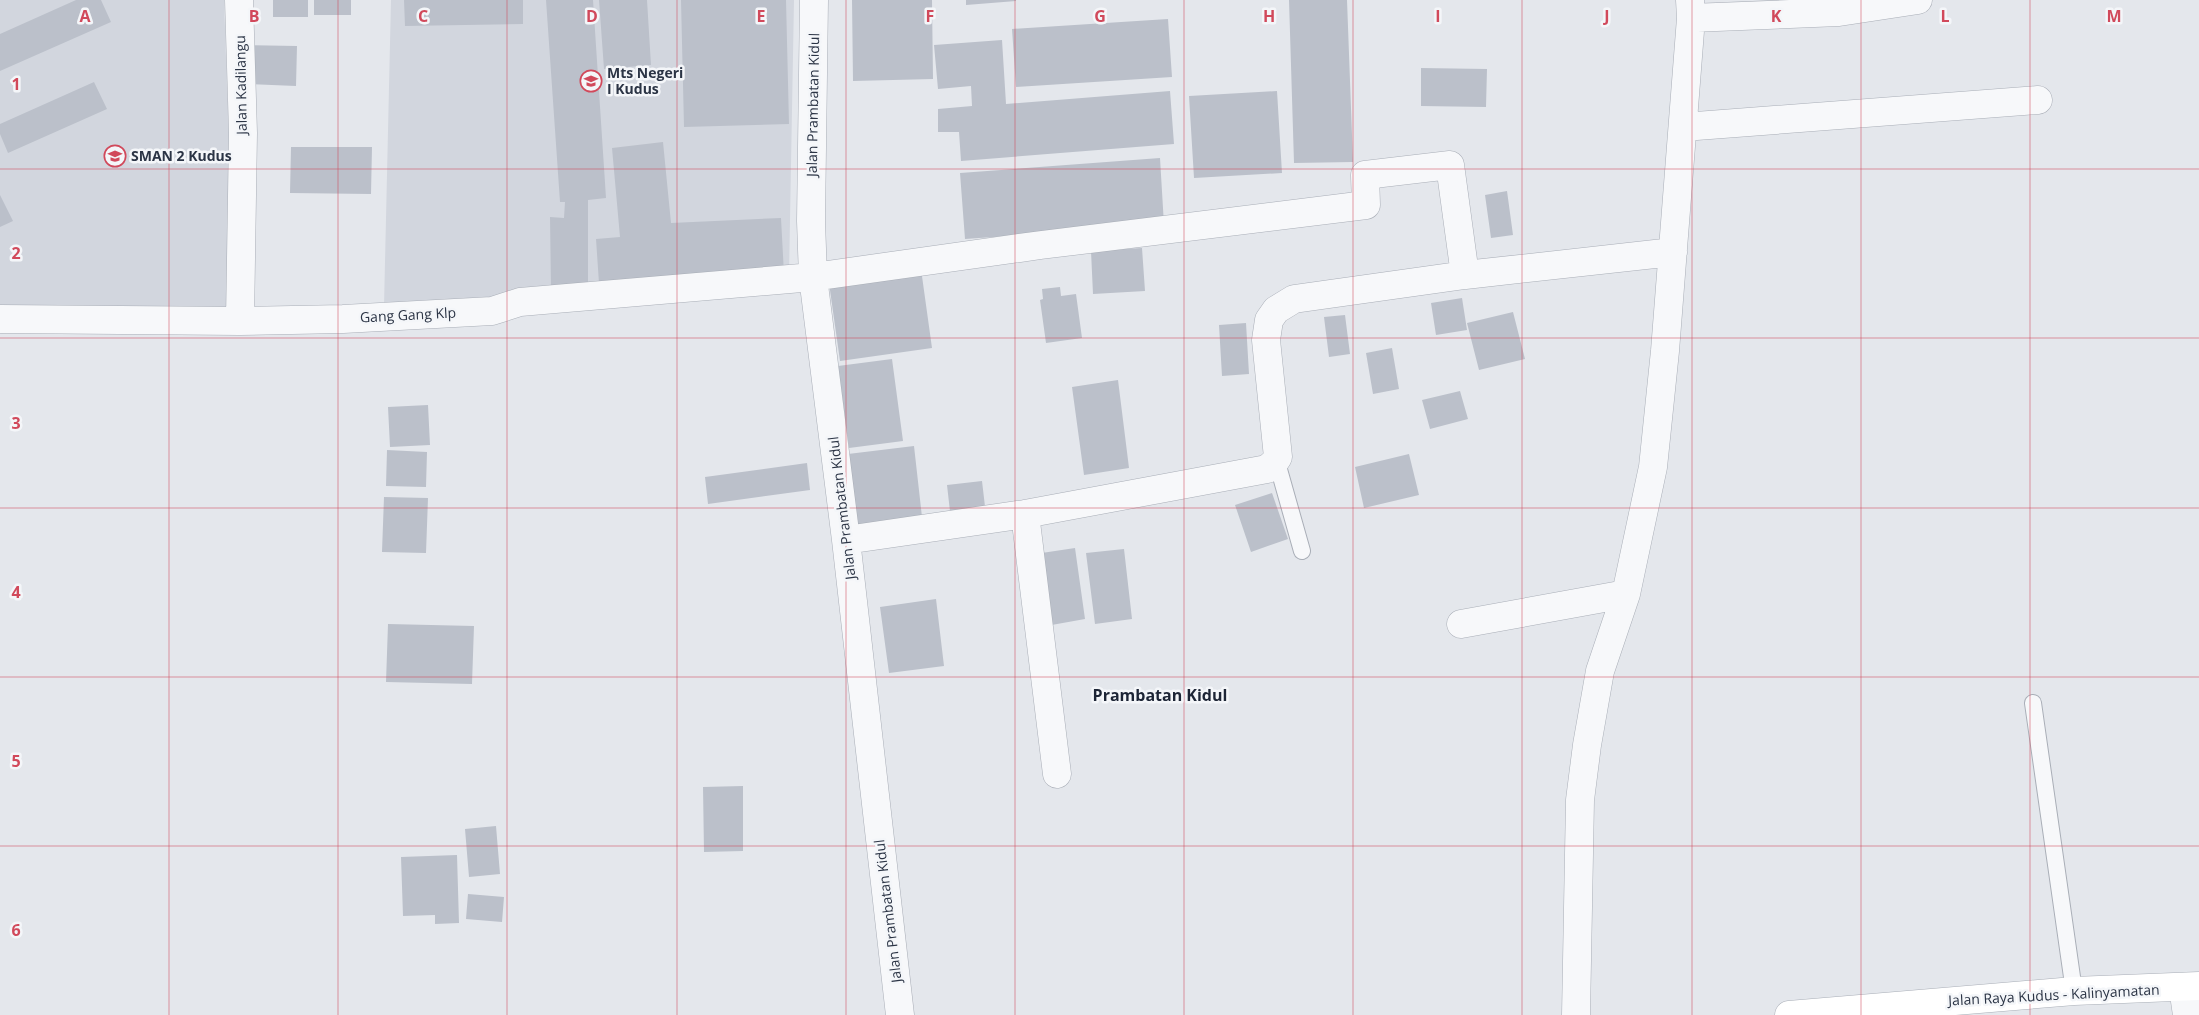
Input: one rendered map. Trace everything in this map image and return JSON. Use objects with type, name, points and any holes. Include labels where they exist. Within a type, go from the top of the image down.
[{"type":"main road","name":"Jalan Raya Kudus - Kalinyamatan","points":[[1789,1015],[1854,1012],[2074,991],[2191,987]]},
{"type":"street","name":"Jalan Kadilangu","points":[[239,0],[243,133],[240,321]]},
{"type":"street","name":"Jalan Prambatan Kidul","points":[[814,0],[811,221],[813,276],[846,540],[900,1015]]},
{"type":"street","points":[[1576,1015],[1580,800],[1586,745],[1600,671],[1626,594],[1654,467],[1673,252],[1690,9],[1839,12],[1918,0]]},
{"type":"street","points":[[1682,127],[2038,100]]},
{"type":"street","name":"Gang Gang Klp","points":[[0,319],[240,321],[343,319],[492,311],[532,301],[813,276],[1366,205],[1365,175],[1450,165],[1465,275]]},
{"type":"street","points":[[846,540],[1025,514],[1267,469],[1276,459],[1277,451],[1266,340],[1268,320],[1276,310],[1294,299],[1465,275],[1673,252]]},
{"type":"street","points":[[1025,514],[1057,774]]},
{"type":"street","points":[[1461,624],[1626,594]]},
{"type":"street","points":[[2187,1015],[2191,987]]},
{"type":"lane","points":[[1276,459],[1302,551]]},
{"type":"lane","points":[[2033,702],[2074,991]]},
{"type":"shaded area","name":"SMAN 2 Kudus","points":[[0,0],[224,0],[235,314],[0,312]]},
{"type":"shaded area","name":"Mts Negeri I Kudus","points":[[391,0],[794,0],[789,275],[384,306]]},
{"type":"building","points":[[76,0],[101,0],[111,22],[0,71],[0,34]]},
{"type":"building","points":[[273,0],[308,0],[308,17],[273,17]]},
{"type":"building","points":[[314,0],[351,0],[351,15],[314,15]]},
{"type":"building","points":[[404,0],[523,0],[523,24],[405,26]]},
{"type":"building","points":[[546,0],[593,0],[606,198],[588,200],[588,290],[551,290],[550,217],[564,218],[565,202],[560,202]]},
{"type":"building","points":[[599,0],[647,0],[651,65],[604,69]]},
{"type":"building","points":[[681,0],[786,0],[789,124],[684,127]]},
{"type":"building","points":[[852,0],[932,0],[933,79],[853,81]]},
{"type":"building","points":[[966,0],[1016,0],[1016,1],[966,5]]},
{"type":"building","points":[[1289,0],[1347,0],[1353,162],[1294,163]]},
{"type":"building","points":[[1168,19],[1172,77],[1016,87],[1012,29]]},
{"type":"building","points":[[1002,40],[1006,104],[1170,91],[1174,144],[961,161],[959,132],[938,132],[938,109],[972,106],[971,86],[938,89],[934,45]]},
{"type":"building","points":[[245,45],[297,46],[296,86],[245,84]]},
{"type":"building","points":[[1421,68],[1487,69],[1486,107],[1421,106]]},
{"type":"building","points":[[94,82],[107,109],[8,153],[0,134],[0,124]]},
{"type":"building","points":[[1277,91],[1282,173],[1194,178],[1189,96]]},
{"type":"building","points":[[663,142],[671,223],[781,218],[784,274],[599,283],[596,239],[620,237],[612,148]]},
{"type":"building","points":[[291,147],[372,147],[371,194],[290,193]]},
{"type":"building","points":[[1160,158],[1164,225],[965,239],[960,173]]},
{"type":"building","points":[[1507,191],[1513,235],[1491,238],[1485,195]]},
{"type":"building","points":[[0,195],[13,221],[0,227]]},
{"type":"building","points":[[1142,248],[1145,291],[1093,294],[1091,251]]},
{"type":"building","points":[[921,269],[932,348],[840,361],[829,283]]},
{"type":"building","points":[[1060,287],[1061,296],[1076,294],[1082,338],[1046,343],[1040,300],[1043,299],[1042,289]]},
{"type":"building","points":[[1462,298],[1467,330],[1436,335],[1431,303]]},
{"type":"building","points":[[1513,312],[1525,359],[1479,370],[1467,323]]},
{"type":"building","points":[[1345,315],[1350,354],[1329,357],[1324,317]]},
{"type":"building","points":[[1246,323],[1249,374],[1222,376],[1219,325]]},
{"type":"building","points":[[1392,348],[1399,389],[1373,394],[1366,353]]},
{"type":"building","points":[[892,359],[903,441],[849,448],[838,366]]},
{"type":"building","points":[[1118,380],[1129,468],[1084,475],[1072,387]]},
{"type":"building","points":[[1460,391],[1468,419],[1430,429],[1422,400]]},
{"type":"building","points":[[428,405],[430,445],[390,447],[388,407]]},
{"type":"building","points":[[914,446],[922,517],[856,525],[848,454]]},
{"type":"building","points":[[387,450],[427,452],[426,487],[386,486]]},
{"type":"building","points":[[1409,454],[1419,495],[1364,508],[1355,467]]},
{"type":"building","points":[[807,463],[810,490],[708,504],[705,477]]},
{"type":"building","points":[[982,481],[986,515],[951,520],[947,485]]},
{"type":"building","points":[[1272,493],[1288,539],[1251,552],[1235,505]]},
{"type":"building","points":[[384,497],[428,498],[426,553],[382,552]]},
{"type":"building","points":[[1075,548],[1085,619],[1046,626],[1035,554]]},
{"type":"building","points":[[1124,549],[1132,619],[1095,624],[1086,553]]},
{"type":"building","points":[[936,599],[944,666],[889,673],[880,607]]},
{"type":"building","points":[[388,624],[474,626],[472,684],[386,682]]},
{"type":"building","points":[[743,786],[743,851],[704,852],[703,787]]},
{"type":"building","points":[[496,826],[500,874],[469,877],[465,829]]},
{"type":"building","points":[[457,855],[459,923],[435,924],[435,915],[403,916],[401,857]]},
{"type":"building","points":[[468,894],[504,897],[502,922],[466,919]]},
{"type":"place","name":"Mts Negeri I Kudus","points":[[591,81]]},
{"type":"place","name":"SMAN 2 Kudus","points":[[115,156]]},
{"type":"district","name":"Prambatan Kidul","points":[[1160,695]]}]
